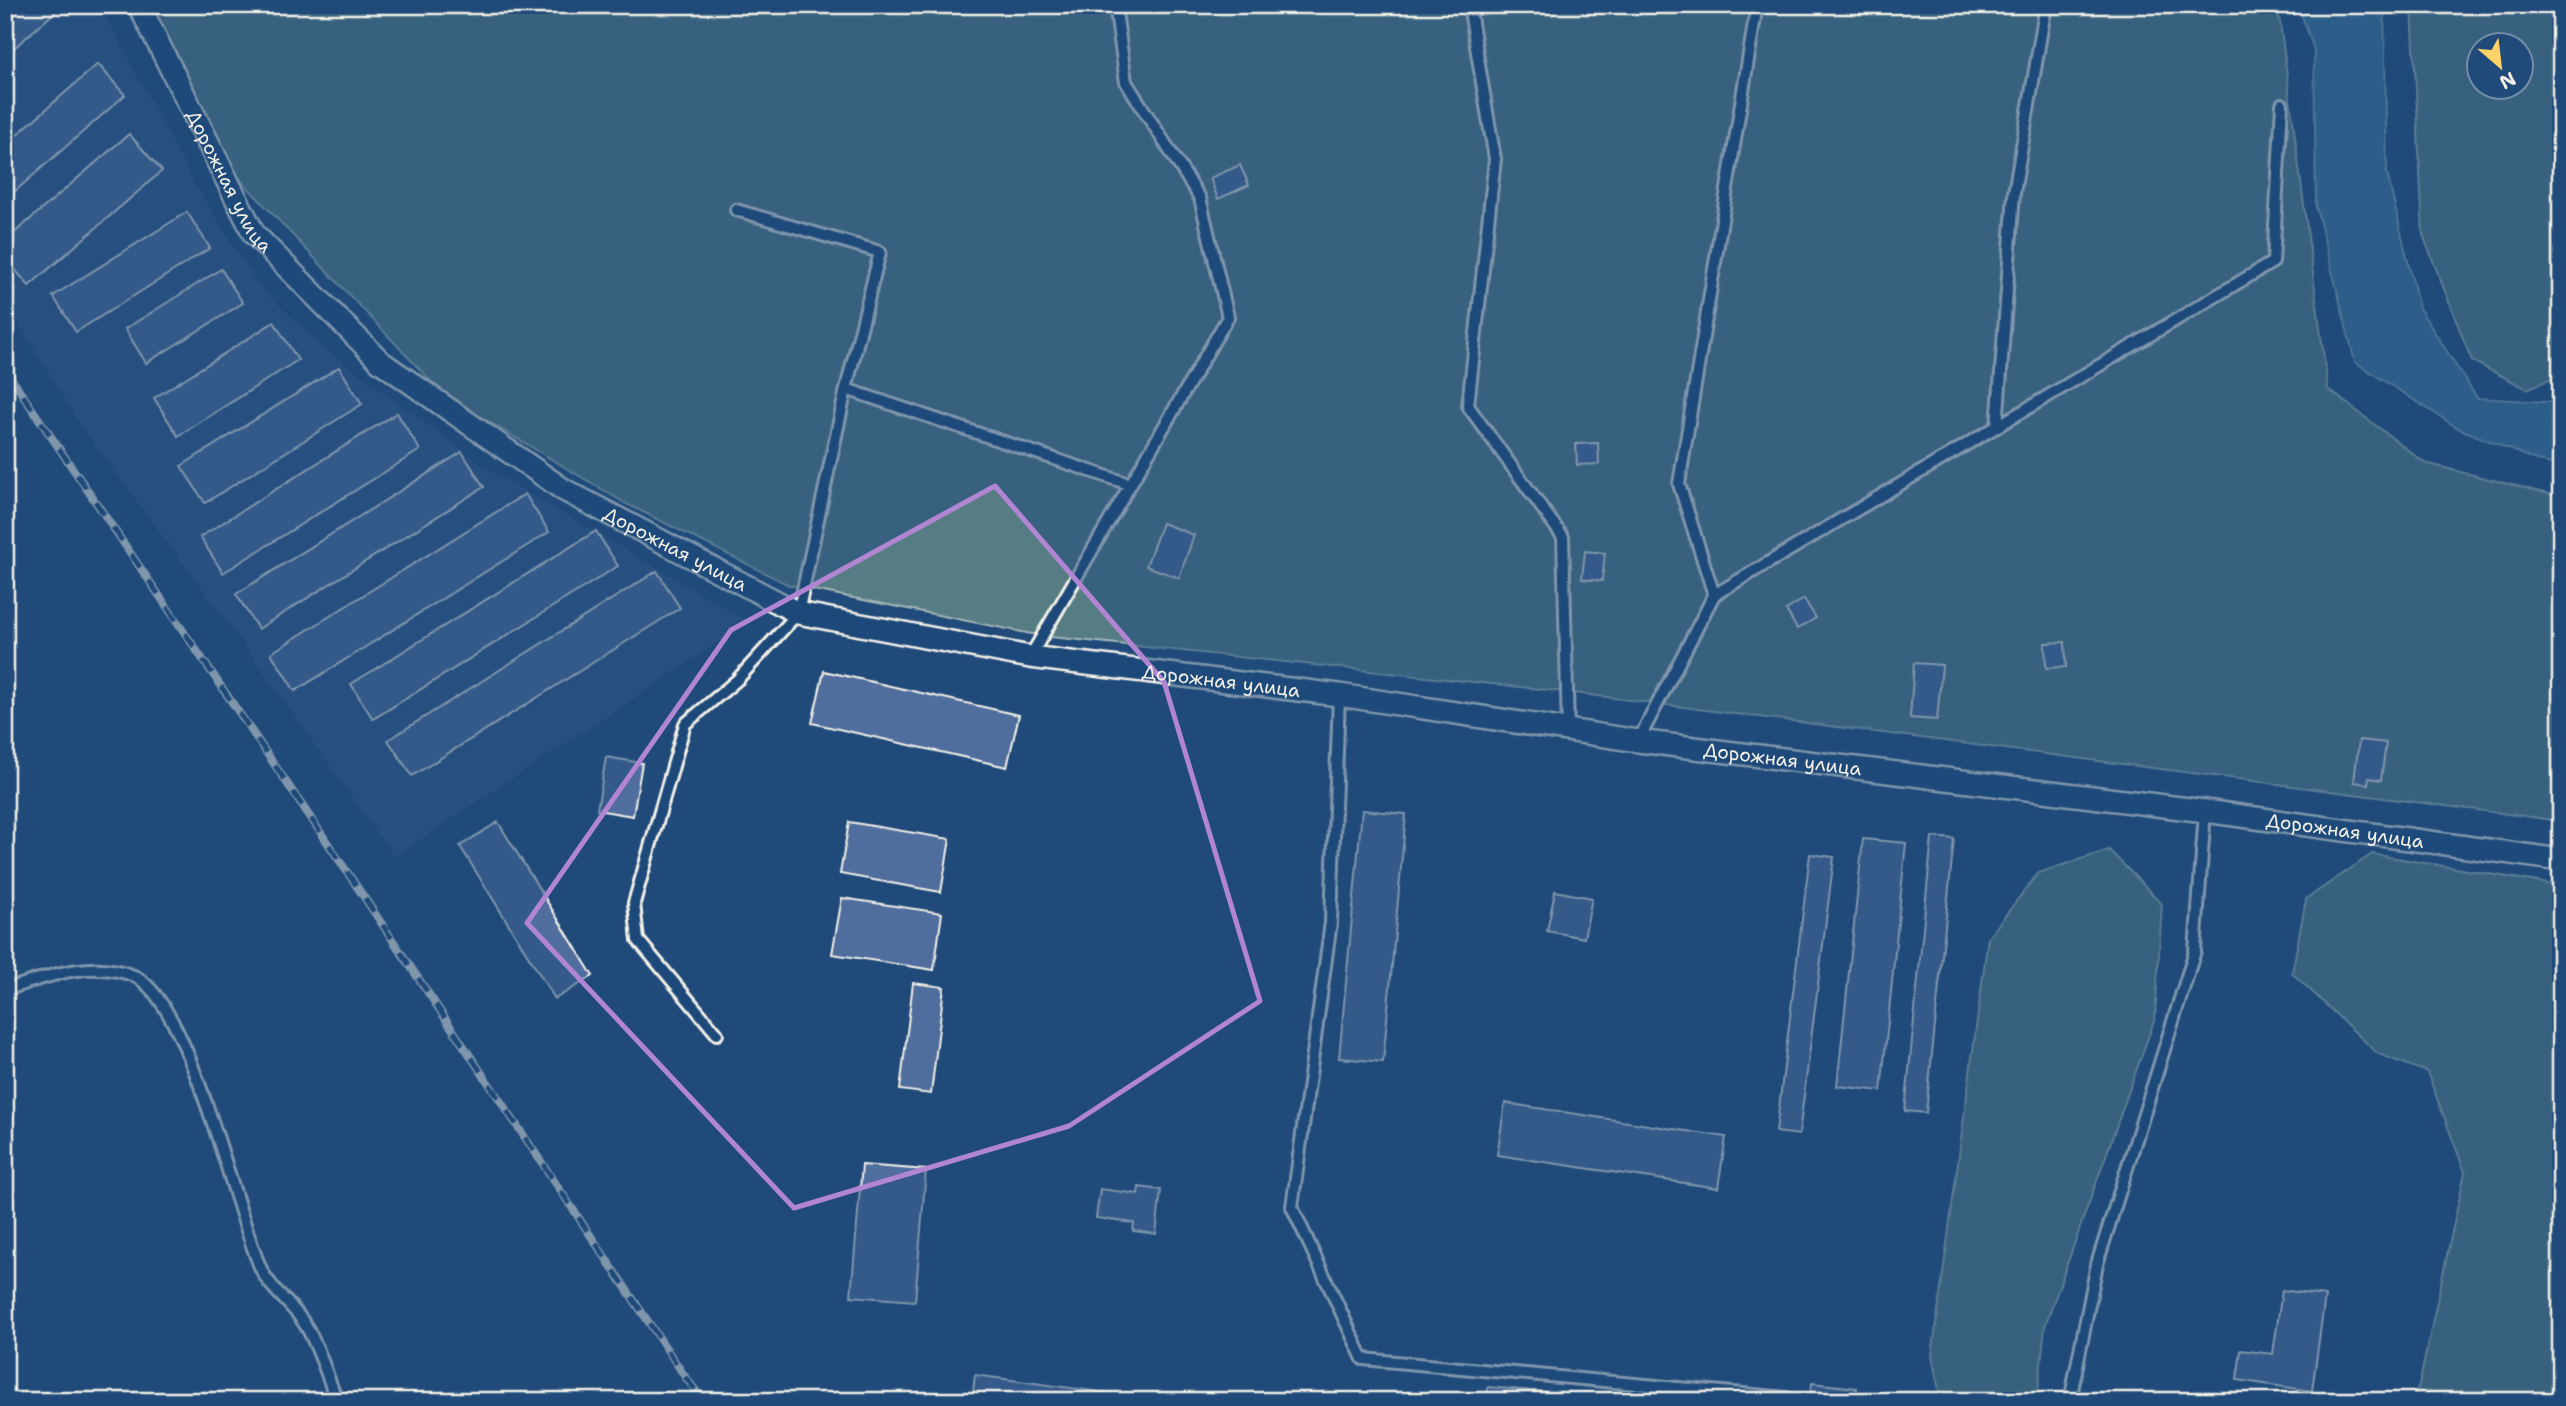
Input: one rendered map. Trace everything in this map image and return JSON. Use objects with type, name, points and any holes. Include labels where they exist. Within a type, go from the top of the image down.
[{"type":"street","name":"Дорожная улица","points":[[139,5],[254,234],[381,362],[565,490],[798,613],[1030,657],[1339,695],[1638,741],[2205,811],[2561,860]]},
{"type":"lane","points":[[1030,657],[1228,317],[1200,198],[1126,82],[1115,5]]},
{"type":"lane","points":[[1469,5],[1495,159],[1468,406],[1563,537],[1568,730]]},
{"type":"lane","points":[[1714,595],[1679,484],[1757,5]]},
{"type":"lane","points":[[1997,426],[2014,193],[2046,5]]},
{"type":"lane","points":[[1638,741],[1714,595],[2273,262],[2282,104]]},
{"type":"lane","points":[[717,1034],[638,940],[634,903],[685,724],[737,680],[798,613],[846,389],[880,252],[736,210]]},
{"type":"lane","points":[[846,389],[1129,484]]},
{"type":"lane","points":[[1339,695],[1332,922],[1292,1207],[1363,1359],[1787,1398],[1786,1401]]},
{"type":"lane","points":[[2070,1401],[2097,1264],[2195,951],[2205,811]]},
{"type":"lane","points":[[5,990],[76,969],[111,969],[136,977],[150,988],[166,1010],[189,1056],[262,1271],[305,1324],[337,1401]]},
{"type":"highlighted area","points":[[995,486],[1164,682],[1260,1001],[1069,1126],[794,1208],[527,923],[731,630]]},
{"type":"shaded area","points":[[5,5],[100,5],[197,188],[258,284],[320,345],[494,473],[750,622],[394,857],[253,657],[82,428],[5,301]]},
{"type":"shaded area","points":[[2298,5],[2384,5],[2387,173],[2419,308],[2477,398],[2561,403],[2561,467],[2533,459],[2458,428],[2355,362],[2316,207],[2314,50]]},
{"type":"green space","points":[[149,5],[2276,5],[2328,389],[2425,463],[2561,497],[2561,821],[1567,692],[1042,636],[789,585],[625,503],[444,395],[232,171]]},
{"type":"green space","points":[[2412,5],[2561,5],[2561,375],[2527,389],[2472,361],[2423,235]]},
{"type":"green space","points":[[2109,850],[2162,904],[2155,1018],[2045,1326],[2037,1401],[1941,1401],[1932,1356],[1988,938],[2038,873]]},
{"type":"green space","points":[[2372,854],[2561,886],[2561,1401],[2411,1401],[2419,1385],[2465,1172],[2427,1072],[2378,1054],[2292,973],[2306,899]]},
{"type":"building","points":[[5,5],[63,5],[5,56]]},
{"type":"building","points":[[98,64],[125,95],[5,200],[5,145]]},
{"type":"building","points":[[129,134],[162,171],[29,286],[5,258],[5,241]]},
{"type":"building","points":[[1240,165],[1249,185],[1218,199],[1210,178]]},
{"type":"building","points":[[187,212],[210,248],[76,332],[53,296]]},
{"type":"building","points":[[221,269],[243,303],[146,363],[125,329]]},
{"type":"building","points":[[274,322],[298,360],[178,436],[154,398]]},
{"type":"building","points":[[339,367],[362,404],[205,503],[181,466]]},
{"type":"building","points":[[397,413],[420,450],[223,573],[200,537]]},
{"type":"building","points":[[1598,443],[1599,464],[1577,465],[1576,444]]},
{"type":"building","points":[[462,452],[484,487],[258,629],[236,594]]},
{"type":"building","points":[[525,494],[549,532],[295,691],[271,653]]},
{"type":"building","points":[[1162,523],[1194,535],[1179,578],[1146,566]]},
{"type":"building","points":[[596,531],[618,566],[373,719],[351,684]]},
{"type":"building","points":[[1585,551],[1605,553],[1602,581],[1582,579]]},
{"type":"building","points":[[657,571],[680,608],[412,776],[388,740]]},
{"type":"building","points":[[1804,599],[1816,618],[1797,629],[1786,610]]},
{"type":"building","points":[[2065,642],[2066,667],[2046,668],[2045,643]]},
{"type":"building","points":[[1914,663],[1942,665],[1937,720],[1910,718]]},
{"type":"building","points":[[824,671],[1019,715],[1007,767],[812,723]]},
{"type":"building","points":[[2359,740],[2386,743],[2381,780],[2369,778],[2368,784],[2354,782]]},
{"type":"building","points":[[606,757],[642,763],[633,816],[597,810]]},
{"type":"building","points":[[1362,810],[1406,814],[1383,1062],[1339,1058]]},
{"type":"building","points":[[498,822],[593,976],[555,999],[460,846]]},
{"type":"building","points":[[849,822],[950,839],[941,892],[840,874]]},
{"type":"building","points":[[1932,837],[1954,839],[1926,1113],[1905,1111]]},
{"type":"building","points":[[1863,839],[1906,843],[1881,1091],[1837,1086]]},
{"type":"building","points":[[1810,854],[1834,857],[1799,1135],[1776,1132]]},
{"type":"building","points":[[1555,891],[1592,898],[1584,938],[1547,931]]},
{"type":"building","points":[[842,898],[942,913],[934,970],[832,954]]},
{"type":"building","points":[[913,983],[944,987],[931,1094],[900,1090]]},
{"type":"building","points":[[1505,1103],[1726,1137],[1718,1188],[1497,1155]]},
{"type":"building","points":[[862,1165],[926,1170],[915,1301],[851,1296]]},
{"type":"building","points":[[1139,1187],[1161,1190],[1156,1234],[1133,1231],[1134,1223],[1096,1218],[1100,1189],[1138,1194]]},
{"type":"building","points":[[2282,1290],[2325,1296],[2312,1391],[2237,1380],[2241,1350],[2273,1354]]},
{"type":"building","points":[[975,1375],[1167,1401],[972,1401]]},
{"type":"building","points":[[1812,1383],[1857,1388],[1855,1401],[1810,1401]]},
{"type":"building","points":[[1488,1387],[1652,1401],[1487,1401]]},
{"type":"railway","points":[[5,369],[704,1401]]}]
